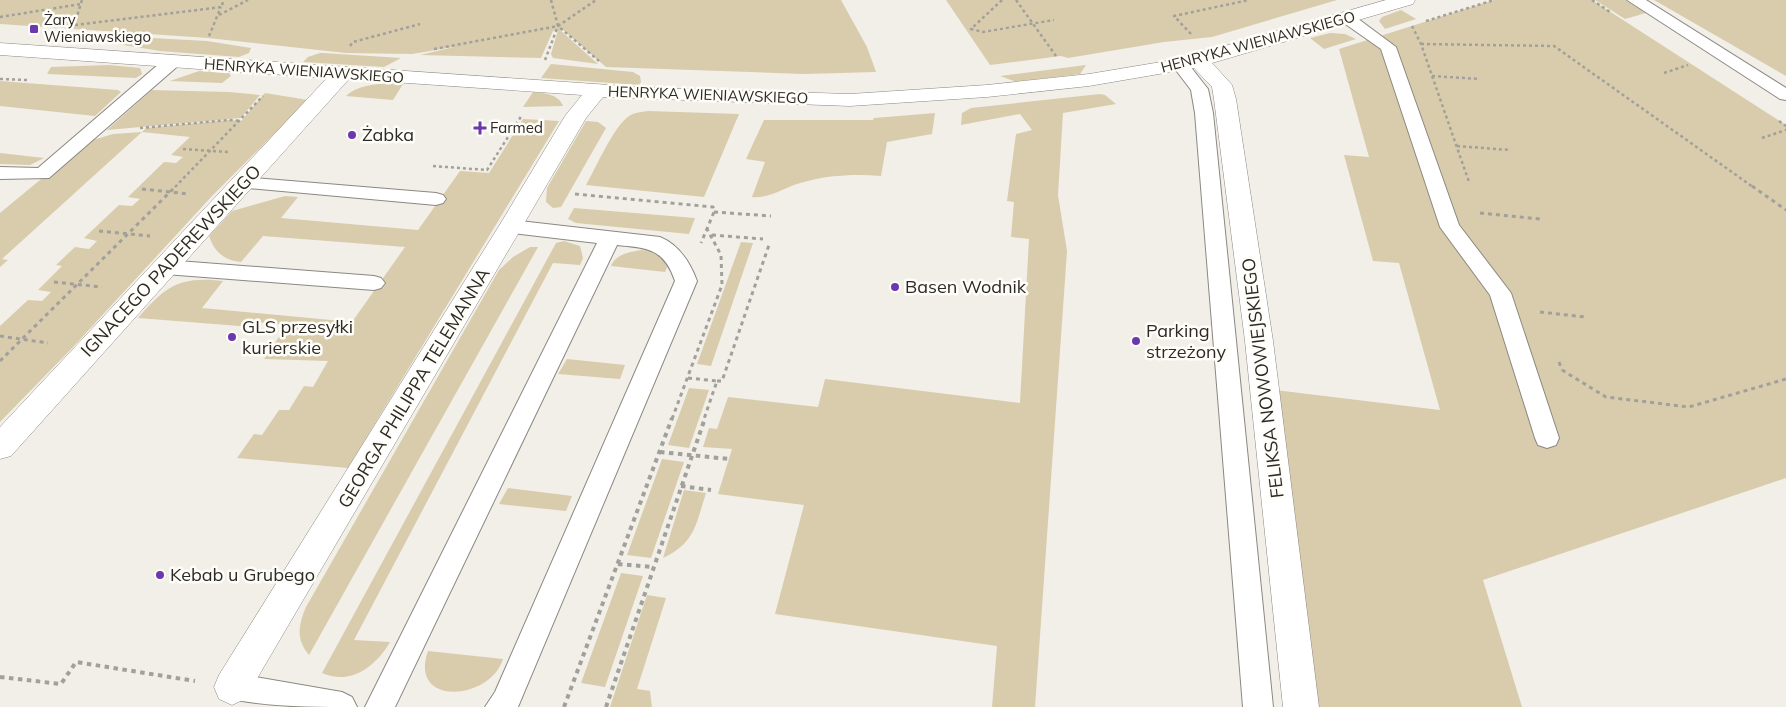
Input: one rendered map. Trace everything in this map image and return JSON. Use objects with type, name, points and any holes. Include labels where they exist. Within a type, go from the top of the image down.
[{"type":"street","name":"HENRYKA WIENIAWSKIEGO","points":[[0,49],[172,61],[344,63],[601,78],[653,94],[850,100],[987,91],[1088,80],[1189,63],[1406,0]]},
{"type":"street","name":"IGNACEGO PADEREWSKIEGO","points":[[0,446],[243,184],[344,63]]},
{"type":"street","name":"FELIKSA NOWOWIEJSKIEGO","points":[[1189,63],[1222,85],[1225,99],[1259,341],[1301,707]]},
{"type":"street","name":"GEORGA PHILIPPA TELEMANNA","points":[[232,687],[511,227],[576,116],[601,78]]},
{"type":"lane","points":[[1635,0],[1786,95]]},
{"type":"lane","points":[[1347,18],[1388,47],[1450,227],[1500,293],[1547,438]]},
{"type":"lane","points":[[0,173],[42,174],[172,61]]},
{"type":"lane","name":"FELIKSA NOWOWIEJSKIEGO","points":[[1189,63],[1199,89],[1204,113],[1258,707]]},
{"type":"lane","points":[[243,184],[436,199]]},
{"type":"lane","points":[[500,707],[506,702],[686,281],[682,268],[660,244],[511,227]]},
{"type":"lane","points":[[380,707],[610,238]]},
{"type":"lane","points":[[166,267],[374,283]]},
{"type":"lane","points":[[232,687],[342,707]]},
{"type":"path","points":[[74,28],[82,0]]},
{"type":"path","points":[[208,38],[222,7],[223,0]]},
{"type":"path","points":[[218,15],[248,0]]},
{"type":"path","points":[[551,0],[558,26],[601,78]]},
{"type":"path","points":[[427,52],[558,26],[596,0]]},
{"type":"path","points":[[1002,0],[971,29],[983,32],[1054,20]]},
{"type":"path","points":[[1016,0],[1058,61]]},
{"type":"path","points":[[1192,35],[1174,16],[1250,0]]},
{"type":"path","points":[[0,17],[81,4]]},
{"type":"path","points":[[75,25],[222,7]]},
{"type":"path","points":[[344,63],[353,42],[420,24]]},
{"type":"path","points":[[544,61],[558,26]]},
{"type":"path","points":[[1412,26],[1421,44],[1471,188]]},
{"type":"path","points":[[1421,44],[1554,46],[1786,210]]},
{"type":"path","points":[[1664,73],[1691,64]]},
{"type":"path","points":[[1432,76],[1480,79]]},
{"type":"path","points":[[0,360],[211,151],[265,93]]},
{"type":"path","points":[[433,166],[487,170],[522,115]]},
{"type":"path","points":[[1762,138],[1786,130]]},
{"type":"path","points":[[1457,146],[1510,150]]},
{"type":"path","points":[[183,149],[237,153]]},
{"type":"path","points":[[142,189],[195,194]]},
{"type":"path","points":[[1477,204],[1485,221]]},
{"type":"path","points":[[714,212],[771,216]]},
{"type":"path","points":[[1480,213],[1540,220]]},
{"type":"path","points":[[564,707],[722,285],[722,255],[719,245],[707,229]]},
{"type":"path","points":[[99,231],[155,237]]},
{"type":"path","points":[[712,234],[763,239]]},
{"type":"path","points":[[688,378],[722,381],[769,246]]},
{"type":"path","points":[[54,282],[106,288]]},
{"type":"path","points":[[1539,320],[1535,312],[1585,318]]},
{"type":"path","points":[[0,336],[56,344]]},
{"type":"path","points":[[1558,362],[1562,370]]},
{"type":"path","points":[[1524,367],[1562,370],[1606,397],[1689,407],[1786,379]]},
{"type":"path","points":[[606,707],[717,381]]},
{"type":"path","points":[[660,452],[729,459]]},
{"type":"path","points":[[681,486],[711,490]]},
{"type":"path","points":[[618,564],[653,567]]},
{"type":"path","points":[[0,677],[61,684],[76,662],[232,687]]},
{"type":"shaded area","points":[[0,0],[841,0],[867,47],[876,72],[804,74],[606,67],[562,29],[560,30],[598,64],[553,58],[551,54],[558,30],[553,31],[541,58],[420,55],[454,47],[412,54],[346,53],[208,38],[0,24]]},
{"type":"shaded area","points":[[946,0],[1337,0],[1212,37],[1164,42],[1068,58],[1061,56],[990,65]]},
{"type":"shaded area","points":[[1494,0],[1592,0],[1786,125],[1786,478],[1483,580],[1522,707],[1316,707],[1275,390],[1440,410],[1399,263],[1373,261],[1344,155],[1369,157],[1339,49]]},
{"type":"shaded area","points":[[1595,0],[1625,0],[1646,13],[1625,19]]},
{"type":"shaded area","points":[[1654,0],[1786,0],[1786,76]]},
{"type":"shaded area","points":[[1401,10],[1416,19],[1385,29],[1379,21],[1382,17]]},
{"type":"shaded area","points":[[1330,33],[1345,34],[1356,39],[1324,49],[1310,38]]},
{"type":"shaded area","points":[[96,35],[207,41],[251,48],[249,53],[239,57],[160,51],[87,39]]},
{"type":"shaded area","points":[[320,53],[401,58],[384,67],[303,62],[308,57]]},
{"type":"shaded area","points":[[551,64],[633,72],[640,76],[641,82],[639,85],[541,78]]},
{"type":"shaded area","points":[[109,65],[140,68],[142,74],[136,78],[47,74],[51,67]]},
{"type":"shaded area","points":[[1086,65],[1080,74],[1023,81],[1014,81],[1000,76]]},
{"type":"shaded area","points":[[199,71],[229,73],[231,76],[222,83],[170,81]]},
{"type":"shaded area","points":[[0,81],[118,90],[121,92],[95,116],[0,106]]},
{"type":"shaded area","points":[[403,84],[393,100],[346,96],[358,88],[366,86]]},
{"type":"shaded area","points":[[152,90],[229,92],[260,95],[241,118],[107,130]]},
{"type":"shaded area","points":[[533,92],[555,97],[563,106],[523,107]]},
{"type":"shaded area","points":[[265,93],[308,100],[212,196],[74,346],[0,422],[0,326],[28,300],[42,301],[51,292],[38,290],[62,266],[56,265],[75,247],[89,249],[97,241],[84,238],[119,205],[132,206],[140,199],[128,197],[164,162],[176,163],[183,157],[171,155],[190,137],[142,132],[146,128],[229,120],[241,121]]},
{"type":"shaded area","points":[[1105,95],[1116,104],[1063,113],[1058,195],[1067,251],[1035,707],[992,707],[997,646],[775,614],[804,505],[718,494],[732,449],[703,447],[709,428],[717,429],[728,397],[818,407],[825,379],[1020,403],[1029,239],[1011,237],[1014,202],[1007,201],[1016,134],[1032,130],[1020,114],[961,125],[962,113],[971,108]]},
{"type":"shaded area","points":[[638,112],[739,114],[704,197],[586,185],[611,138],[623,121]]},
{"type":"shaded area","points":[[935,113],[932,134],[887,142],[881,176],[832,176],[797,184],[765,196],[752,197],[765,162],[746,159],[764,120],[873,120],[874,118]]},
{"type":"shaded area","points":[[523,119],[559,121],[348,468],[237,458],[254,434],[262,435],[279,410],[289,410],[304,386],[313,387],[328,361],[264,359],[287,325],[256,322],[252,327],[138,318],[157,298],[175,286],[195,280],[208,280],[223,281],[202,308],[352,322],[405,247],[263,236],[241,262],[221,255],[214,247],[209,236],[232,211],[285,196],[298,197],[281,218],[418,230],[460,171],[489,173]]},
{"type":"shaded area","points":[[586,121],[598,122],[606,128],[561,207],[553,208],[546,202],[547,188]]},
{"type":"shaded area","points":[[142,132],[2,259],[8,260],[0,267],[0,213],[86,142],[113,134]]},
{"type":"shaded area","points":[[0,153],[44,158],[30,165],[0,164]]},
{"type":"shaded area","points":[[574,208],[695,218],[689,234],[576,223],[568,219]]},
{"type":"shaded area","points":[[564,241],[580,246],[583,258],[580,265],[553,263],[354,640],[390,642],[378,659],[362,671],[343,677],[322,673],[556,243]]},
{"type":"shaded area","points":[[741,242],[753,243],[711,366],[697,364]]},
{"type":"shaded area","points":[[530,247],[538,247],[309,655],[300,638],[301,620],[306,607],[499,270],[513,257]]},
{"type":"shaded area","points":[[641,250],[651,251],[665,259],[667,267],[665,272],[611,266],[620,256]]},
{"type":"shaded area","points":[[567,359],[625,365],[620,379],[558,374]]},
{"type":"shaded area","points":[[689,388],[709,390],[689,448],[668,445]]},
{"type":"shaded area","points":[[662,459],[684,462],[651,558],[627,555]]},
{"type":"shaded area","points":[[508,488],[572,496],[566,511],[499,504]]},
{"type":"shaded area","points":[[684,490],[706,493],[693,532],[682,546],[663,558]]},
{"type":"shaded area","points":[[621,573],[643,576],[605,687],[581,683]]},
{"type":"shaded area","points":[[647,595],[666,598],[637,689],[650,691],[652,707],[610,707]]},
{"type":"shaded area","points":[[428,651],[503,659],[495,673],[483,683],[468,690],[453,692],[440,689],[429,682],[425,669]]},
{"type":"place","name":"Żary Wieniawskiego","points":[[34,29]]},
{"type":"place","name":"Farmed","points":[[480,128]]},
{"type":"place","name":"Żabka","points":[[352,135]]},
{"type":"place","name":"Basen Wodnik","points":[[895,287]]},
{"type":"place","name":"GLS przesyłki kurierskie","points":[[232,337]]},
{"type":"place","name":"Parking strzeżony","points":[[1136,341]]},
{"type":"place","name":"Kebab u Grubego","points":[[160,575]]}]
